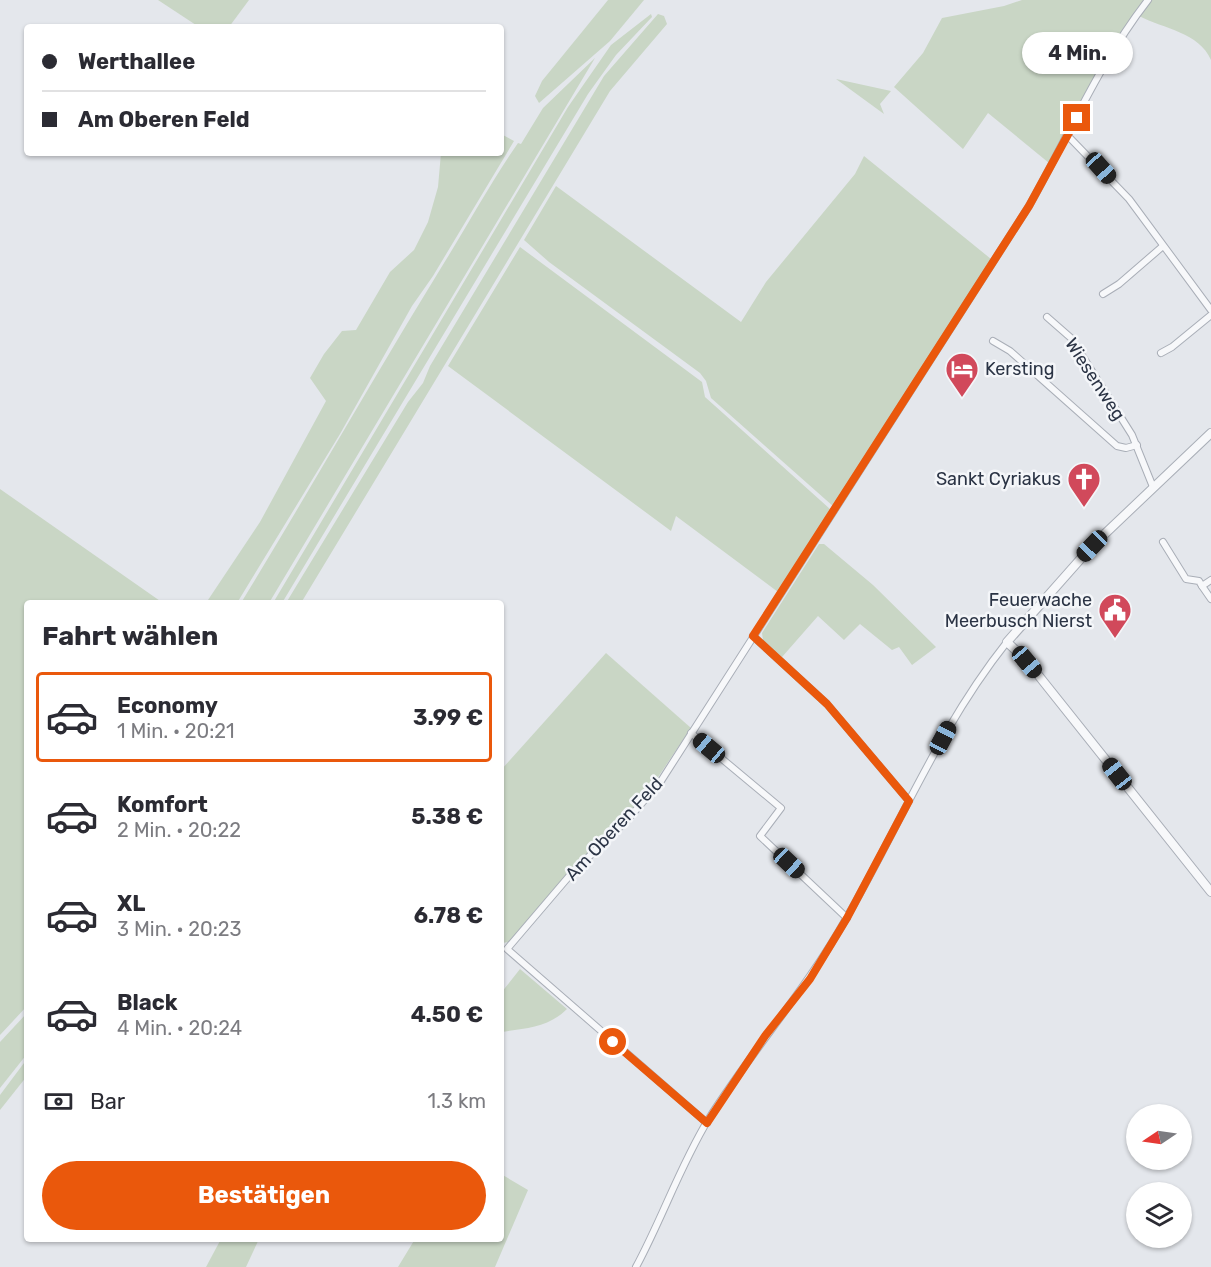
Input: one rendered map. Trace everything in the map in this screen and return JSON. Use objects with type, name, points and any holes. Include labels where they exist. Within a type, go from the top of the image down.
[{"type":"street","name":"Am Oberen Feld","points":[[707,1123],[507,949],[571,874],[648,798],[1029,206],[1068,136],[1103,64],[1148,0]]},
{"type":"street","points":[[1068,136],[1128,199],[1211,310]]},
{"type":"street","points":[[1102,294],[1119,284],[1163,246]]},
{"type":"street","points":[[1161,353],[1172,347],[1211,315]]},
{"type":"street","name":"Wiesenweg","points":[[1047,317],[1071,338],[1137,445],[1153,487]]},
{"type":"street","name":"Wiesenweg","points":[[993,341],[1010,351],[1118,446],[1126,448],[1137,445]]},
{"type":"street","points":[[636,1267],[707,1123],[765,1036],[810,979],[847,918],[975,683],[1064,575],[1211,433]]},
{"type":"street","points":[[1163,542],[1186,579],[1199,581],[1211,599]]},
{"type":"street","points":[[1202,586],[1211,580]]},
{"type":"street","points":[[753,636],[827,704],[909,801]]},
{"type":"street","points":[[1007,642],[1016,649],[1211,892]]},
{"type":"street","points":[[691,734],[781,808],[760,836],[847,918]]},
{"type":"green space","points":[[158,0],[249,0],[231,24],[194,24]]},
{"type":"green space","points":[[608,0],[644,0],[610,41],[539,103],[535,96],[542,81]]},
{"type":"green space","points":[[1022,0],[1144,0],[1102,63],[1049,163],[988,113],[963,149],[894,87],[923,53],[942,18],[1004,6]]},
{"type":"green space","points":[[1151,0],[1211,0],[1211,60],[1198,43],[1190,37],[1139,16]]},
{"type":"green space","points":[[651,14],[652,17],[616,55],[588,94],[284,600],[275,600],[568,107],[611,45]]},
{"type":"green space","points":[[658,14],[664,16],[667,24],[610,91],[303,600],[288,600],[408,402],[423,383],[430,366],[604,76]]},
{"type":"green space","points":[[595,58],[271,600],[243,600],[489,188],[518,143],[521,144],[543,108]]},
{"type":"green space","points":[[836,79],[891,91],[880,104],[884,114]]},
{"type":"green space","points":[[504,136],[514,141],[433,276],[412,306],[340,434],[239,600],[208,600],[260,522],[326,401],[310,378],[324,354],[342,331],[356,330],[390,272],[414,250],[428,222],[438,187],[441,156],[504,156]]},
{"type":"green space","points":[[864,156],[991,259],[834,507],[711,398],[706,381],[700,373],[549,262],[524,240],[556,186],[741,322],[766,282],[855,174]]},
{"type":"green space","points":[[520,247],[702,382],[705,397],[830,509],[831,511],[778,592],[676,516],[671,531],[448,366]]},
{"type":"green space","points":[[0,489],[159,600],[24,600],[24,1009],[0,1035]]},
{"type":"green space","points":[[819,544],[824,544],[873,585],[936,647],[912,665],[899,647],[892,650],[860,624],[844,640],[818,616],[782,657],[763,640],[762,633]]},
{"type":"green space","points":[[606,653],[691,728],[646,795],[510,942],[504,943],[504,767]]},
{"type":"green space","points":[[520,969],[567,1009],[544,1024],[504,1032],[504,989]]},
{"type":"green space","points":[[24,1016],[24,1058],[0,1088],[0,1042]]},
{"type":"green space","points":[[24,1063],[24,1080],[0,1110],[0,1095]]},
{"type":"green space","points":[[504,1176],[528,1190],[495,1267],[398,1267],[413,1242],[504,1242]]},
{"type":"green space","points":[[219,1242],[258,1242],[246,1267],[206,1267]]},
{"type":"place","name":"Kersting","points":[[962,398]]},
{"type":"place","name":"Sankt Cyriakus","points":[[1084,508]]},
{"type":"place","name":"Feuerwache Meerbusch Nierst","points":[[1115,639]]},
{"type":"route","points":[[613,1042],[707,1123],[765,1036],[810,979],[847,918],[909,801],[827,704],[753,636],[1029,206],[1077,118]]}]
